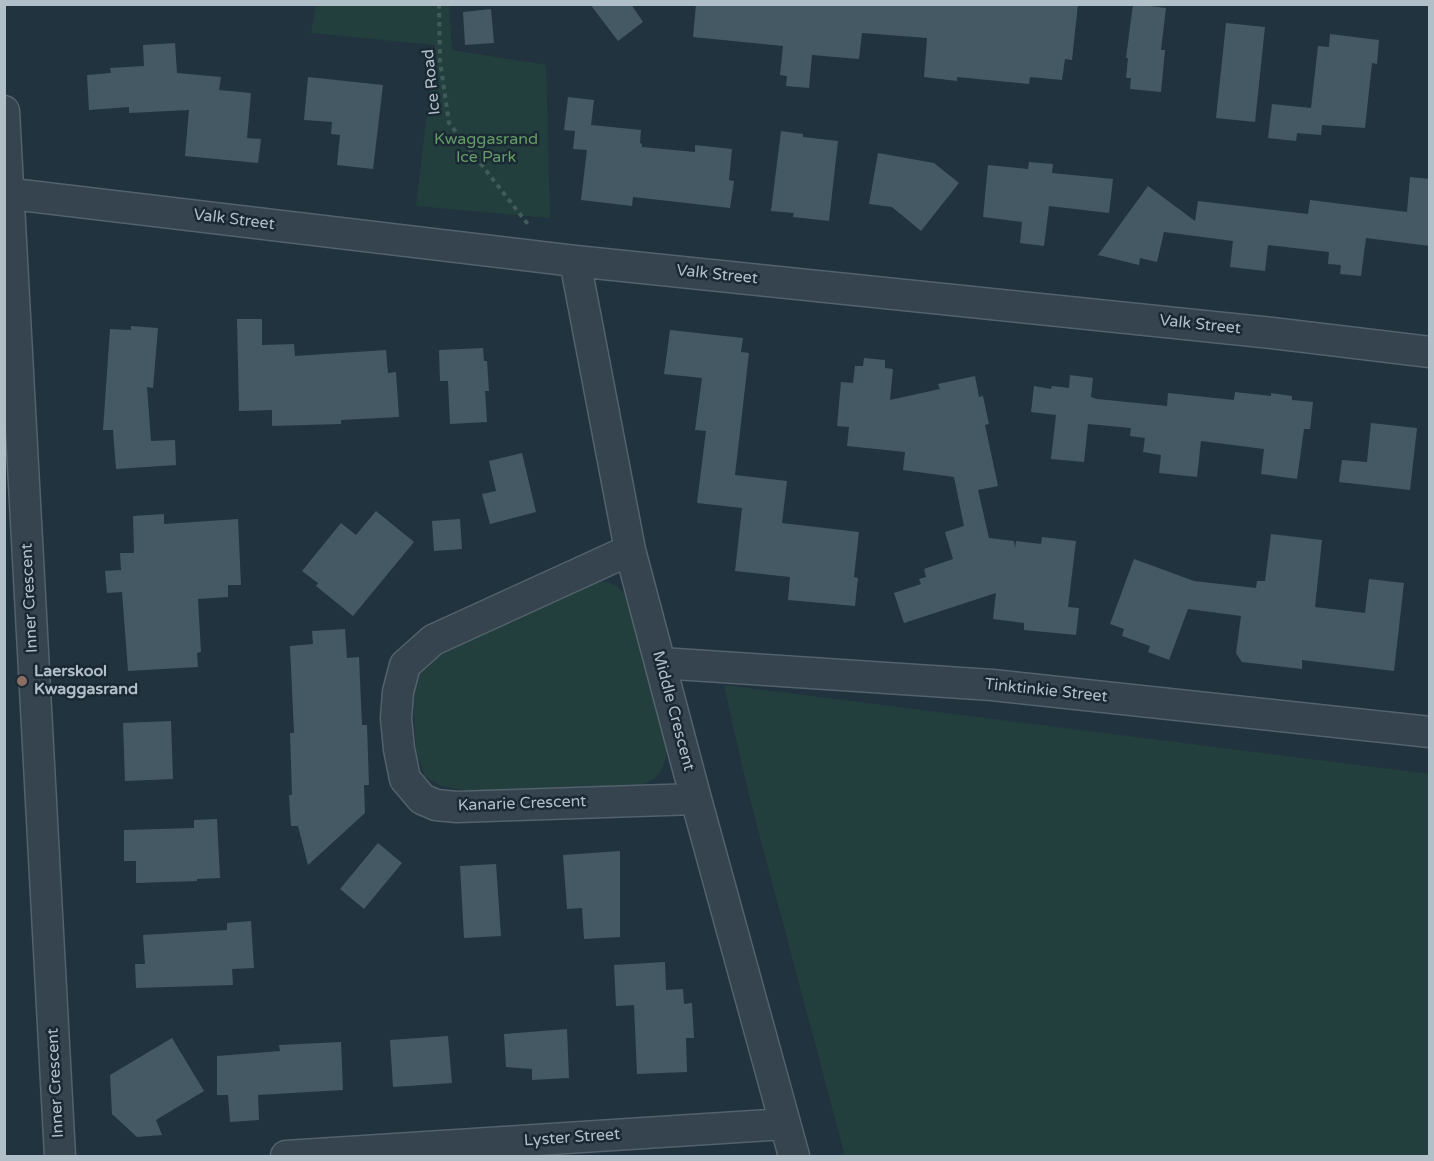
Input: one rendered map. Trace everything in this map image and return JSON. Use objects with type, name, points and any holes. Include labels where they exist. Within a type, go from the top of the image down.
[{"type":"street","name":"Inner Crescent","points":[[4,111],[6,193],[60,1156]]},
{"type":"street","name":"Valk Street","points":[[6,193],[575,261],[1272,333],[1430,352]]},
{"type":"street","name":"Middle Crescent","points":[[575,261],[630,550],[794,1156]]},
{"type":"street","name":"Kanarie Crescent","points":[[630,550],[433,640],[405,665],[398,692],[396,718],[405,778],[422,799],[436,805],[458,807],[696,798]]},
{"type":"street","name":"Tinktinkie Street","points":[[661,663],[992,685],[1430,732]]},
{"type":"street","name":"Lyster Street","points":[[286,1156],[785,1124]]},
{"type":"path","name":"Ice Road","points":[[439,4],[440,61],[449,123],[516,211],[537,234]]},
{"type":"green space","name":"Kwaggasrand Ice Park","points":[[316,5],[449,5],[452,50],[546,65],[550,218],[416,206],[435,45],[311,33]]},
{"type":"green space","points":[[590,579],[614,585],[630,604],[668,750],[664,764],[656,777],[638,786],[470,791],[440,786],[425,776],[416,752],[413,695],[420,662]]},
{"type":"green space","points":[[724,685],[1429,774],[1429,1156],[845,1156],[748,792]]},
{"type":"building","points":[[590,4],[631,4],[643,22],[618,41]]},
{"type":"building","points":[[696,4],[1078,4],[1072,60],[1065,59],[1062,80],[1030,77],[1029,84],[957,77],[957,81],[924,77],[927,38],[862,33],[859,59],[812,55],[809,88],[786,86],[787,76],[780,75],[783,46],[693,37]]},
{"type":"building","points":[[1133,4],[1166,8],[1161,50],[1165,50],[1161,92],[1130,89],[1131,78],[1126,78],[1128,58],[1126,58]]},
{"type":"building","points":[[491,9],[494,43],[465,45],[463,12]]},
{"type":"building","points":[[1226,23],[1265,27],[1255,122],[1216,118]]},
{"type":"building","points":[[1330,34],[1379,40],[1377,64],[1372,63],[1365,128],[1322,125],[1321,135],[1297,133],[1296,141],[1268,138],[1272,104],[1311,108],[1318,46],[1329,47]]},
{"type":"building","points":[[175,43],[177,73],[221,77],[219,90],[251,93],[247,138],[261,139],[258,163],[185,156],[189,110],[129,113],[129,107],[89,110],[87,75],[111,73],[110,68],[144,66],[143,45]]},
{"type":"building","points":[[308,77],[383,85],[373,169],[337,165],[340,135],[331,134],[332,122],[304,120]]},
{"type":"building","points":[[568,97],[594,100],[591,125],[641,130],[642,147],[695,152],[695,145],[732,149],[729,180],[734,181],[730,208],[633,197],[632,206],[581,200],[587,150],[573,149],[575,131],[564,130]]},
{"type":"building","points":[[781,131],[803,134],[803,137],[838,141],[829,221],[793,217],[794,213],[771,211]]},
{"type":"building","points":[[878,153],[934,163],[959,183],[921,231],[892,207],[869,204]]},
{"type":"building","points":[[1029,162],[1053,164],[1052,173],[1113,179],[1109,213],[1049,206],[1044,246],[1020,243],[1022,222],[983,217],[988,165],[1028,169]]},
{"type":"building","points":[[1410,177],[1430,179],[1430,246],[1366,238],[1361,276],[1340,274],[1341,265],[1328,264],[1329,252],[1268,245],[1265,271],[1230,267],[1233,241],[1164,232],[1157,262],[1140,258],[1139,265],[1098,255],[1148,186],[1195,221],[1198,201],[1308,214],[1310,200],[1407,212]]},
{"type":"building","points":[[237,319],[262,319],[262,345],[294,344],[295,356],[386,350],[388,373],[396,372],[399,417],[341,420],[341,424],[272,426],[272,410],[239,411]]},
{"type":"building","points":[[131,326],[158,328],[153,388],[147,387],[151,441],[175,440],[176,465],[116,469],[113,430],[103,430],[110,329],[131,330]]},
{"type":"building","points":[[670,330],[743,338],[741,352],[749,353],[735,475],[787,481],[782,523],[859,532],[854,577],[858,578],[855,606],[788,600],[790,577],[735,571],[742,508],[697,503],[706,431],[695,430],[702,378],[664,374]]},
{"type":"building","points":[[483,348],[484,361],[487,361],[489,391],[485,391],[487,422],[450,424],[448,381],[440,381],[439,350]]},
{"type":"building","points":[[864,358],[885,360],[885,368],[893,369],[890,400],[940,389],[938,384],[975,376],[979,397],[983,396],[989,424],[985,425],[998,486],[978,490],[989,538],[1014,541],[1015,548],[1016,541],[1041,544],[1042,537],[1076,541],[1068,607],[1079,608],[1076,635],[1024,630],[1024,623],[993,619],[996,593],[904,623],[894,593],[921,584],[919,579],[926,577],[924,569],[953,559],[945,532],[964,526],[954,477],[903,470],[905,452],[847,446],[849,427],[837,426],[841,382],[853,383],[855,366],[863,366]]},
{"type":"building","points":[[1070,375],[1093,378],[1091,397],[1097,399],[1167,406],[1168,393],[1234,400],[1235,392],[1271,396],[1271,393],[1292,396],[1292,400],[1313,402],[1310,429],[1304,429],[1297,479],[1261,474],[1264,449],[1201,441],[1197,477],[1159,473],[1161,455],[1143,452],[1145,438],[1130,436],[1131,428],[1088,424],[1084,462],[1051,459],[1056,415],[1031,412],[1034,386],[1051,389],[1052,386],[1069,388]]},
{"type":"building","points":[[1371,423],[1417,428],[1410,490],[1339,482],[1342,460],[1367,462]]},
{"type":"building","points":[[522,453],[536,512],[490,524],[482,494],[496,491],[489,461]]},
{"type":"building","points":[[376,511],[414,542],[353,616],[316,586],[318,583],[302,571],[341,523],[356,535]]},
{"type":"building","points":[[164,514],[164,524],[238,519],[241,585],[228,585],[228,597],[198,599],[201,652],[197,653],[198,667],[128,671],[122,592],[107,593],[105,571],[121,570],[120,553],[134,553],[133,516]]},
{"type":"building","points":[[460,519],[462,549],[434,551],[432,521]]},
{"type":"building","points":[[1271,534],[1322,540],[1315,607],[1365,613],[1369,579],[1404,583],[1394,671],[1302,660],[1302,669],[1242,662],[1236,653],[1241,616],[1188,609],[1169,660],[1148,652],[1150,646],[1122,636],[1124,629],[1110,624],[1134,559],[1194,581],[1256,588],[1257,581],[1265,581]]},
{"type":"building","points":[[345,629],[347,658],[359,657],[362,725],[367,725],[369,785],[364,785],[365,813],[308,865],[298,826],[291,826],[290,733],[294,733],[290,646],[313,644],[312,631]]},
{"type":"building","points":[[171,721],[173,779],[125,781],[123,723]]},
{"type":"building","points":[[217,819],[220,878],[136,883],[136,861],[124,861],[124,830],[194,828],[194,820]]},
{"type":"building","points":[[378,843],[402,863],[364,909],[340,889]]},
{"type":"building","points":[[620,851],[620,937],[584,939],[582,908],[567,909],[563,855]]},
{"type":"building","points":[[496,864],[501,936],[464,938],[460,866]]},
{"type":"building","points":[[251,921],[254,968],[232,969],[233,985],[136,988],[135,964],[145,964],[143,935],[227,930],[227,923]]},
{"type":"building","points":[[665,962],[666,990],[683,989],[684,1004],[692,1003],[694,1038],[686,1038],[687,1072],[637,1074],[634,1005],[616,1006],[614,965]]},
{"type":"building","points":[[567,1029],[569,1078],[532,1080],[532,1069],[506,1067],[504,1034]]},
{"type":"building","points":[[448,1036],[452,1083],[393,1087],[390,1040]]},
{"type":"building","points":[[172,1038],[204,1091],[156,1120],[162,1135],[137,1137],[112,1114],[110,1075]]},
{"type":"building","points":[[341,1042],[343,1090],[258,1095],[259,1120],[230,1122],[228,1095],[217,1095],[217,1056],[280,1051],[279,1045]]},
{"type":"place","name":"Laerskool Kwaggasrand","points":[[22,681]]}]
